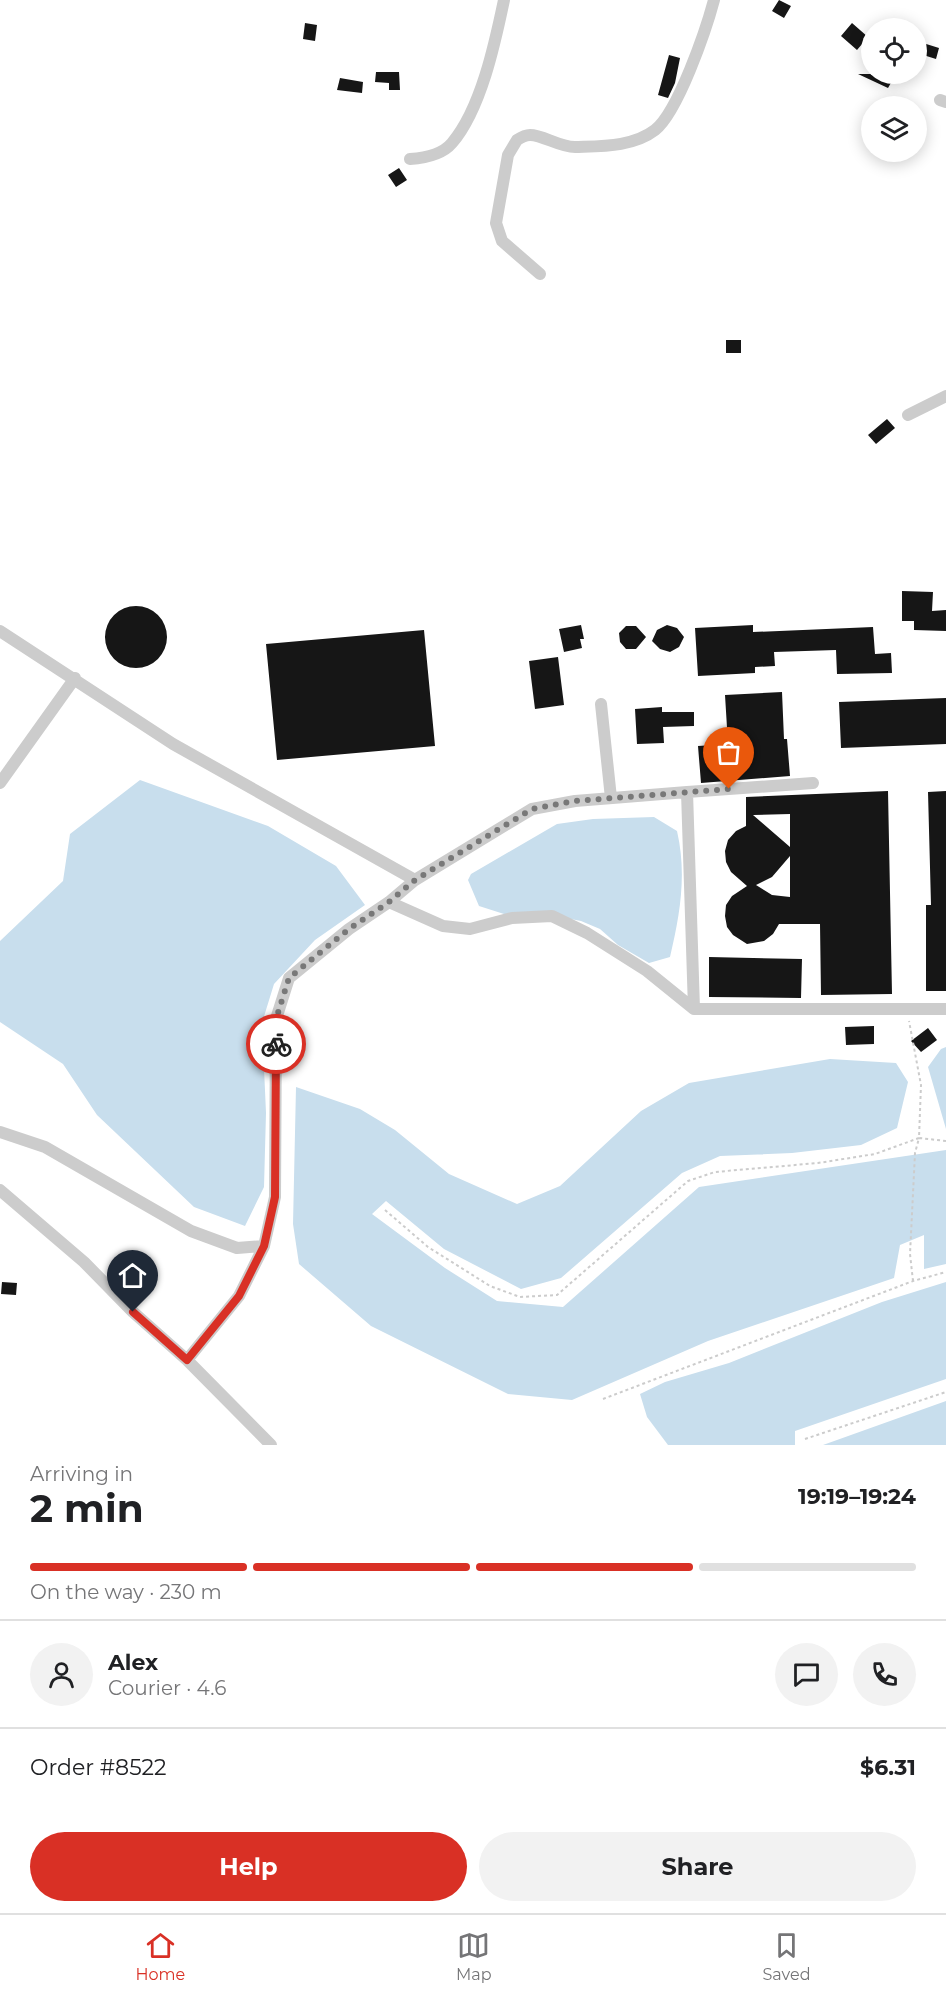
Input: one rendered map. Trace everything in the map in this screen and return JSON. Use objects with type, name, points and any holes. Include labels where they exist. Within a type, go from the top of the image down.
[{"type":"street","points":[[410,159],[427,158],[451,144],[473,112],[504,0]]},
{"type":"street","points":[[540,274],[502,241],[496,223],[508,155],[517,140],[530,135],[571,147],[612,144],[632,142],[656,129],[673,106],[699,46],[714,0]]},
{"type":"street","points":[[908,415],[946,396]]},
{"type":"street","points":[[0,631],[173,744],[415,880]]},
{"type":"street","points":[[0,783],[75,678]]},
{"type":"street","points":[[601,704],[611,798]]},
{"type":"street","points":[[187,1360],[239,1296],[264,1246],[275,1197],[276,1019],[289,978],[349,929],[389,902],[415,880],[532,809],[575,801],[813,783]]},
{"type":"street","points":[[687,792],[694,1009]]},
{"type":"street","points":[[389,902],[443,926],[471,929],[512,918],[552,916],[587,933],[647,971],[694,1009],[946,1009]]},
{"type":"street","points":[[0,1132],[45,1147],[190,1231],[237,1248],[264,1246]]},
{"type":"street","points":[[0,1190],[84,1262],[133,1312],[187,1360],[271,1445]]},
{"type":"path","points":[[907,1009],[921,1085],[910,1254],[913,1281]]},
{"type":"path","points":[[385,1210],[428,1247],[490,1286],[520,1297],[557,1295],[688,1182],[715,1172],[818,1163],[875,1154],[919,1138],[946,1141]]},
{"type":"path","points":[[603,1399],[913,1281],[946,1272]]},
{"type":"path","points":[[805,1439],[946,1392]]},
{"type":"water","points":[[140,780],[268,826],[336,866],[365,905],[315,940],[274,984],[262,1023],[266,1113],[264,1187],[245,1226],[194,1207],[97,1115],[63,1064],[0,1022],[0,941],[63,881],[70,834]]},
{"type":"water","points":[[654,817],[677,831],[682,863],[677,926],[670,957],[649,963],[618,945],[600,929],[581,921],[545,914],[504,914],[479,906],[468,880],[471,874],[557,824],[593,819]]},
{"type":"water","points":[[946,1047],[946,1129],[928,1067],[941,1049]]},
{"type":"water","points":[[830,1059],[896,1063],[908,1082],[897,1128],[861,1145],[792,1153],[720,1156],[682,1173],[561,1278],[521,1289],[444,1249],[386,1201],[372,1214],[445,1268],[497,1301],[563,1307],[699,1187],[946,1150],[946,1264],[924,1269],[924,1235],[900,1245],[894,1278],[708,1341],[572,1400],[508,1394],[371,1326],[299,1264],[293,1224],[296,1087],[360,1109],[395,1130],[449,1174],[517,1204],[560,1186],[641,1111],[689,1083]]},
{"type":"water","points":[[946,1282],[946,1379],[795,1431],[795,1445],[668,1445],[647,1417],[640,1394],[665,1382],[729,1363],[882,1302]]},
{"type":"water","points":[[946,1401],[946,1445],[823,1445]]},
{"type":"building","points":[[779,0],[791,6],[784,18],[772,11]]},
{"type":"building","points":[[305,23],[317,25],[315,41],[303,39]]},
{"type":"building","points":[[852,23],[861,31],[861,45],[857,50],[841,36]]},
{"type":"building","points":[[927,44],[939,48],[936,59],[927,56]]},
{"type":"building","points":[[669,55],[680,58],[675,83],[668,98],[658,95]]},
{"type":"building","points":[[376,72],[399,72],[400,90],[389,90],[389,83],[375,82]]},
{"type":"building","points":[[340,78],[363,82],[362,93],[337,90]]},
{"type":"building","points":[[399,168],[407,180],[396,187],[388,175]]},
{"type":"building","points":[[726,340],[741,340],[741,353],[726,353]]},
{"type":"building","points":[[887,419],[895,428],[876,444],[868,435]]},
{"type":"building","points":[[902,591],[933,592],[932,611],[946,610],[946,631],[914,630],[914,621],[902,621]]},
{"type":"building","points":[[130,606],[142,606],[158,615],[165,625],[167,637],[165,649],[158,659],[142,668],[130,668],[119,663],[110,654],[105,643],[105,631],[110,620],[119,611]]},
{"type":"building","points":[[581,625],[584,639],[580,639],[582,648],[564,652],[559,629]]},
{"type":"building","points":[[667,625],[677,628],[684,637],[679,647],[670,652],[660,649],[652,641],[657,630]]},
{"type":"building","points":[[753,625],[753,632],[873,627],[875,654],[891,653],[892,673],[837,674],[836,650],[774,652],[775,666],[755,667],[755,673],[698,676],[695,628]]},
{"type":"building","points":[[626,626],[636,626],[646,637],[636,649],[626,649],[620,642],[619,633]]},
{"type":"building","points":[[424,630],[435,746],[277,760],[266,644]]},
{"type":"building","points":[[558,657],[564,705],[535,709],[529,661]]},
{"type":"building","points":[[782,692],[784,739],[787,739],[790,776],[701,783],[698,746],[728,744],[725,695]]},
{"type":"building","points":[[946,698],[946,744],[841,748],[839,702]]},
{"type":"building","points":[[662,707],[662,712],[694,712],[694,726],[663,727],[664,743],[637,744],[635,709]]},
{"type":"building","points":[[888,791],[892,994],[821,995],[820,924],[779,924],[773,934],[764,941],[747,944],[733,935],[727,927],[726,905],[732,896],[747,886],[731,872],[726,862],[725,851],[728,840],[736,831],[746,826],[746,797]],"holes":[[[790,814],[790,847],[753,815]],[[790,856],[790,897],[772,895],[756,885],[772,877]]]},
{"type":"building","points":[[946,791],[946,991],[926,991],[926,905],[931,905],[928,792]]},
{"type":"building","points":[[709,957],[802,959],[801,998],[709,997]]},
{"type":"building","points":[[874,1026],[874,1044],[846,1045],[845,1027]]},
{"type":"building","points":[[928,1028],[937,1040],[921,1052],[911,1041]]},
{"type":"building","points":[[2,1282],[17,1283],[16,1295],[1,1294]]},
{"type":"way so far","points":[[276,1044],[276,1019],[289,978],[349,929],[389,902],[415,880],[532,809],[575,801],[729,789]]},
{"type":"route","points":[[133,1312],[187,1360],[239,1296],[264,1246],[275,1197],[276,1044]]}]
